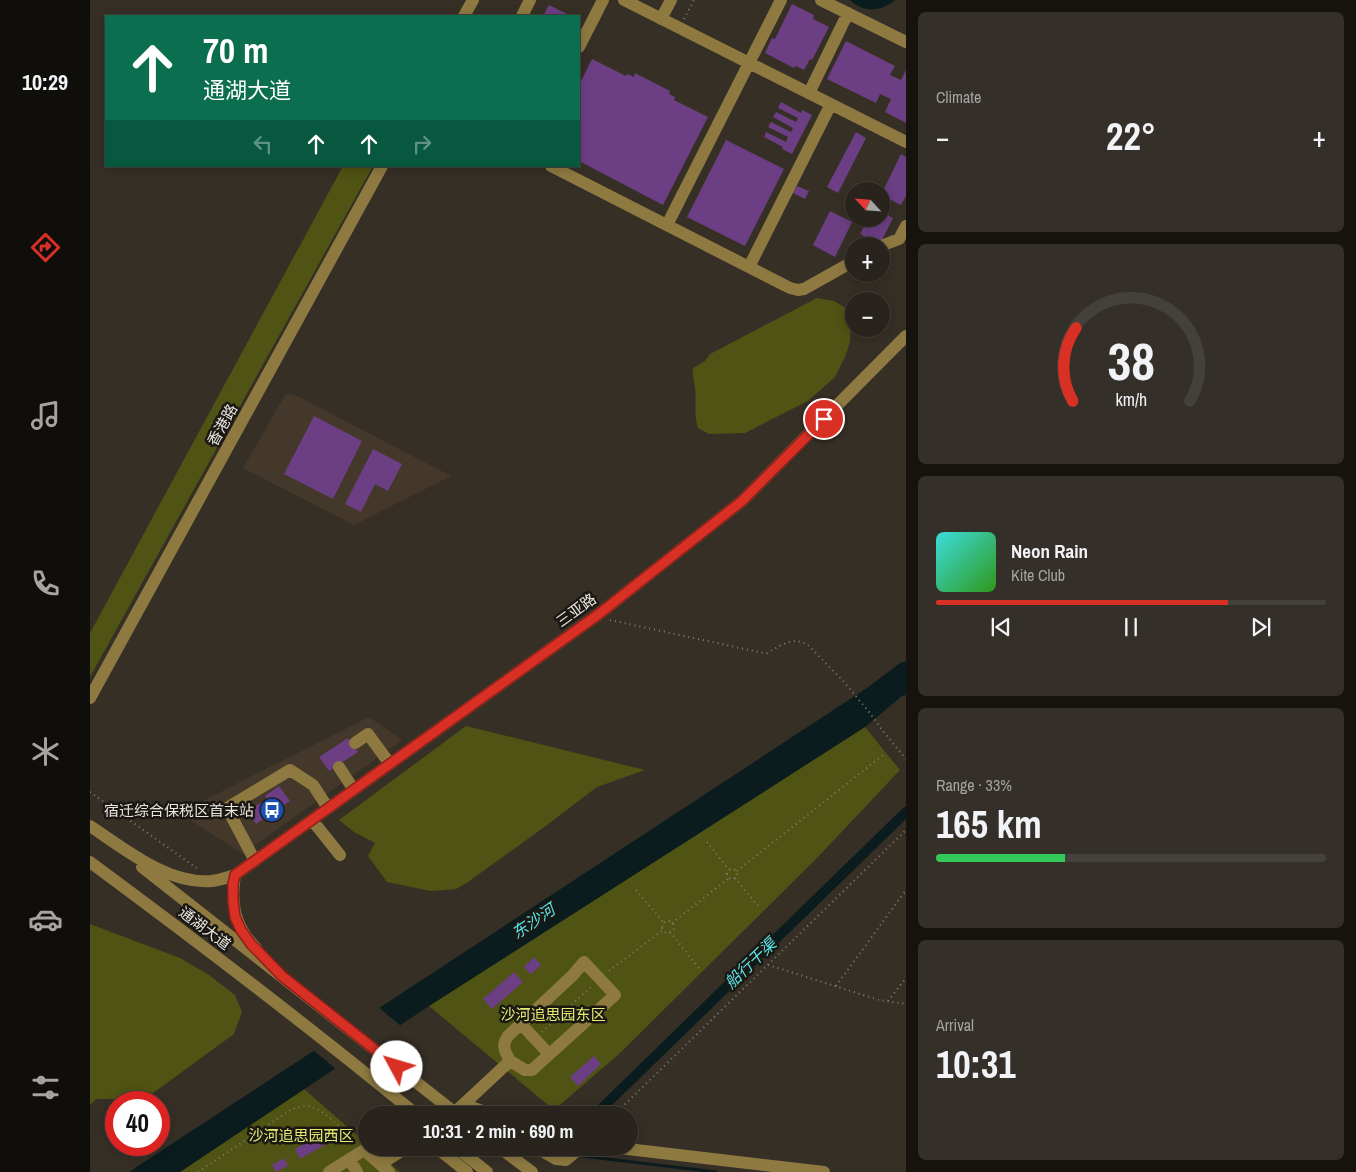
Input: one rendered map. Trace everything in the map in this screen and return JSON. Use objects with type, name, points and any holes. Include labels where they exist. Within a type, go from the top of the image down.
[{"type":"street","points":[[465,15],[473,0]]},
{"type":"street","points":[[522,15],[530,0]]},
{"type":"street","points":[[580,45],[603,0]]},
{"type":"street","points":[[624,0],[906,142]]},
{"type":"street","points":[[661,19],[670,0]]},
{"type":"street","points":[[667,225],[781,0]]},
{"type":"street","points":[[821,0],[906,42]]},
{"type":"street","points":[[809,93],[848,13]]},
{"type":"street","points":[[748,267],[830,104]]},
{"type":"street","name":"香港路","points":[[90,698],[381,167]]},
{"type":"street","points":[[553,167],[790,288],[798,290],[804,288],[845,266]]},
{"type":"street","points":[[890,242],[899,239],[906,226]]},
{"type":"street","name":"三亚路","points":[[235,875],[599,614],[742,501],[906,336]]},
{"type":"street","points":[[355,743],[368,734],[390,764]]},
{"type":"street","points":[[339,767],[354,790]]},
{"type":"street","points":[[255,861],[227,808],[290,770],[313,786],[328,808]]},
{"type":"street","points":[[312,820],[340,856]]},
{"type":"street","points":[[90,827],[146,862],[172,874],[198,881],[214,881],[235,875],[233,900],[235,917],[241,930],[251,944],[282,976]]},
{"type":"street","name":"通湖大道","points":[[90,827],[316,1002],[445,1106]]},
{"type":"street","name":"通湖大道","points":[[90,862],[293,1016],[406,1106]]},
{"type":"street","points":[[584,962],[615,995],[532,1070],[525,1070],[510,1061],[504,1048],[504,1042],[508,1036],[521,1024],[573,975],[584,962]]},
{"type":"street","points":[[521,1024],[549,1054]]},
{"type":"street","points":[[463,1106],[510,1061]]},
{"type":"street","points":[[638,1150],[824,1172]]},
{"type":"street","points":[[329,1172],[358,1154]]},
{"type":"street","points":[[371,1156],[385,1168],[398,1156]]},
{"type":"street","points":[[447,1156],[467,1172]]},
{"type":"street","points":[[467,1156],[487,1172]]},
{"type":"street","points":[[511,1156],[526,1167]]},
{"type":"street","points":[[551,1156],[556,1159],[566,1160],[571,1156]]},
{"type":"street","points":[[349,1159],[357,1172]]},
{"type":"path","points":[[680,28],[694,0]]},
{"type":"path","points":[[599,614],[616,622],[763,653],[794,641],[801,641],[808,645],[844,682],[906,759]]},
{"type":"path","points":[[736,871],[883,755]]},
{"type":"path","points":[[90,792],[198,870]]},
{"type":"path","points":[[623,1106],[906,830]]},
{"type":"path","points":[[706,842],[729,870]]},
{"type":"path","points":[[729,870],[733,869],[736,871]]},
{"type":"path","points":[[729,870],[727,875],[729,878]]},
{"type":"path","points":[[736,871],[738,874],[736,878]]},
{"type":"path","points":[[672,923],[729,878],[736,878]]},
{"type":"path","points":[[736,878],[759,907]]},
{"type":"path","points":[[636,890],[664,923]]},
{"type":"path","points":[[836,986],[906,890]]},
{"type":"path","points":[[664,923],[669,921],[672,923]]},
{"type":"path","points":[[664,923],[662,926],[663,930],[670,932],[700,968]]},
{"type":"path","points":[[670,932],[674,928],[672,923]]},
{"type":"path","points":[[768,965],[879,1000],[906,1004]]},
{"type":"path","points":[[888,1001],[906,978]]},
{"type":"path","points":[[198,1172],[292,1109],[307,1106],[324,1113],[358,1144]]},
{"type":"shaded area","points":[[291,393],[451,476],[354,525],[243,468],[285,395]]},
{"type":"shaded area","points":[[369,717],[402,740],[243,854],[179,813]]},
{"type":"green space","points":[[342,167],[372,167],[90,677],[90,633]]},
{"type":"green space","points":[[817,298],[834,301],[845,309],[845,337],[850,337],[850,342],[835,377],[808,401],[745,433],[709,434],[698,428],[693,368],[705,361],[710,354]]},
{"type":"green space","points":[[466,726],[645,770],[597,787],[456,889],[431,891],[387,882],[368,856],[375,843],[354,832],[339,820]]},
{"type":"green space","name":"沙河追思园东区","points":[[865,727],[900,770],[817,858],[619,1054],[559,1106],[549,1106],[429,1006]]},
{"type":"green space","points":[[90,924],[180,958],[209,975],[235,995],[242,1012],[234,1034],[156,1091],[105,1091],[105,1099],[96,1099],[90,1105]]},
{"type":"green space","name":"沙河追思园西区","points":[[304,1089],[358,1136],[358,1156],[381,1156],[400,1172],[180,1172]]},
{"type":"water","points":[[850,0],[895,0],[878,9],[866,9]]},
{"type":"water","name":"东沙河","points":[[906,661],[906,695],[902,696],[865,727],[429,1006],[180,1172],[129,1172],[153,1156],[170,1156],[170,1145],[867,688],[900,663]]},
{"type":"pier","points":[[377,1006],[402,1027],[337,1070],[312,1049]]},
{"type":"building","points":[[792,4],[814,15],[813,19],[829,27],[812,60],[810,59],[804,70],[796,66],[794,68],[765,53],[772,38],[775,39]]},
{"type":"building","points":[[549,5],[569,15],[544,15]]},
{"type":"building","points":[[846,41],[895,66],[890,75],[901,80],[906,70],[906,123],[885,112],[891,99],[880,94],[876,103],[827,79]]},
{"type":"building","points":[[592,59],[626,76],[627,74],[634,77],[635,73],[670,91],[669,94],[675,97],[674,100],[708,117],[663,205],[580,162],[580,83]]},
{"type":"building","points":[[781,102],[801,113],[802,110],[812,115],[792,154],[764,137],[766,132],[786,142],[788,137],[768,127],[771,122],[791,132],[793,128],[773,117],[776,112],[796,122],[798,118],[778,108]]},
{"type":"building","points":[[856,132],[866,138],[838,193],[827,187]]},
{"type":"building","points":[[726,140],[784,169],[745,246],[687,217]]},
{"type":"building","points":[[901,154],[906,157],[906,196],[901,205],[890,200],[890,182],[887,182]]},
{"type":"building","points":[[797,186],[809,191],[805,199],[793,193]]},
{"type":"building","points":[[830,211],[845,218],[845,228],[849,228],[835,257],[813,245]]},
{"type":"building","points":[[863,228],[888,228],[884,237],[866,237],[860,234]]},
{"type":"building","points":[[314,416],[362,441],[333,499],[284,474]]},
{"type":"building","points":[[373,449],[402,464],[388,491],[375,484],[361,512],[345,504]]},
{"type":"building","points":[[348,738],[358,752],[329,771],[319,757]]},
{"type":"building","points":[[279,786],[290,801],[275,811],[265,796]]},
{"type":"building","points":[[265,800],[273,812],[256,824],[248,811]]},
{"type":"building","points":[[534,957],[541,965],[531,974],[524,967]]},
{"type":"building","points":[[514,972],[523,982],[492,1009],[483,999]]},
{"type":"building","points":[[594,1056],[601,1064],[578,1086],[570,1077]]},
{"type":"building","points":[[329,1129],[335,1139],[300,1159],[295,1149]]},
{"type":"building","points":[[284,1158],[288,1166],[276,1172],[272,1165]]},
{"type":"waterway","name":"船行干渠","points":[[604,1106],[906,812]]},
{"type":"waterway","points":[[582,1156],[716,1172]]},
{"type":"place","name":"宿迁综合保税区首末站","points":[[272,810]]},
{"type":"route","points":[[397,1067],[282,976],[251,944],[235,917],[233,900],[235,875],[599,614],[742,501],[824,419]]}]
